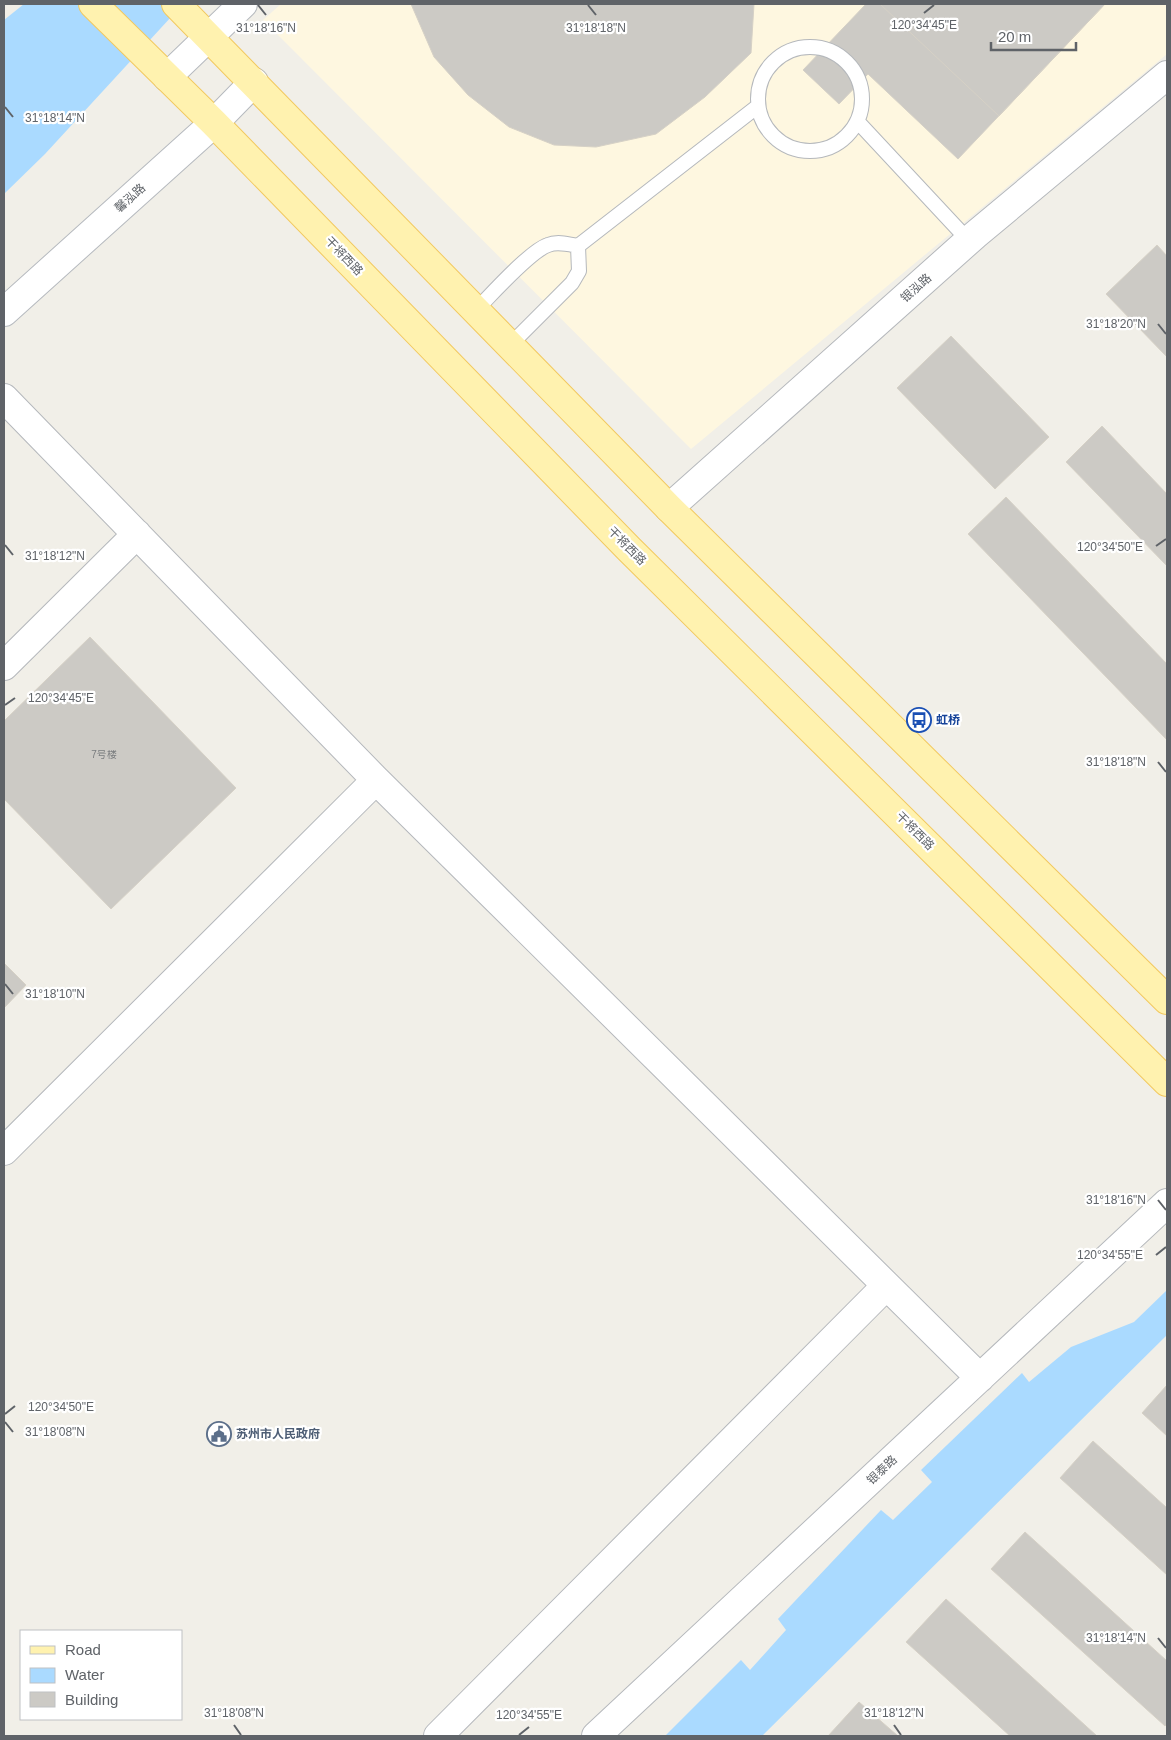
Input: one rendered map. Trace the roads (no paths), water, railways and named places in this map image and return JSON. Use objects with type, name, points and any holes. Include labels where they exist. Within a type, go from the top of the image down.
[{"type":"main road","name":"干将西路","points":[[93,4],[214,123],[629,548],[1167,1082]]},
{"type":"main road","points":[[176,4],[670,508],[1167,1000]]},
{"type":"street","points":[[165,74],[203,31],[243,4]]},
{"type":"street","name":"银泓路","points":[[670,508],[969,241],[1167,75]]},
{"type":"street","name":"馨泓路","points":[[4,312],[214,123],[254,82]]},
{"type":"street","points":[[4,398],[376,780],[980,1378]]},
{"type":"street","points":[[4,666],[137,534]]},
{"type":"street","points":[[4,1151],[376,780]]},
{"type":"street","name":"银泰路","points":[[596,1736],[1167,1204]]},
{"type":"street","points":[[438,1736],[886,1286]]},
{"type":"lane","points":[[807,47],[823,48],[838,55],[851,66],[859,80],[863,96],[862,112],[858,122],[842,142],[825,150],[807,152],[790,148],[774,138],[763,123],[758,106],[759,88],[766,71],[777,58],[791,50],[807,47]]},
{"type":"lane","points":[[476,310],[535,252],[548,244],[564,243],[578,246],[758,106]]},
{"type":"lane","points":[[858,122],[969,241]]},
{"type":"lane","points":[[510,344],[572,283],[579,272],[578,246]]},
{"type":"water","points":[[24,4],[183,4],[45,154],[4,194],[4,20]]},
{"type":"water","points":[[1167,1290],[1167,1335],[762,1736],[665,1736],[741,1660],[750,1670],[786,1630],[778,1619],[881,1510],[893,1520],[932,1482],[921,1470],[1022,1373],[1029,1382],[1071,1347],[1134,1322]]},
{"type":"place","name":"虹桥","points":[[919,720]]},
{"type":"place","name":"苏州市人民政府","points":[[219,1434]]}]
